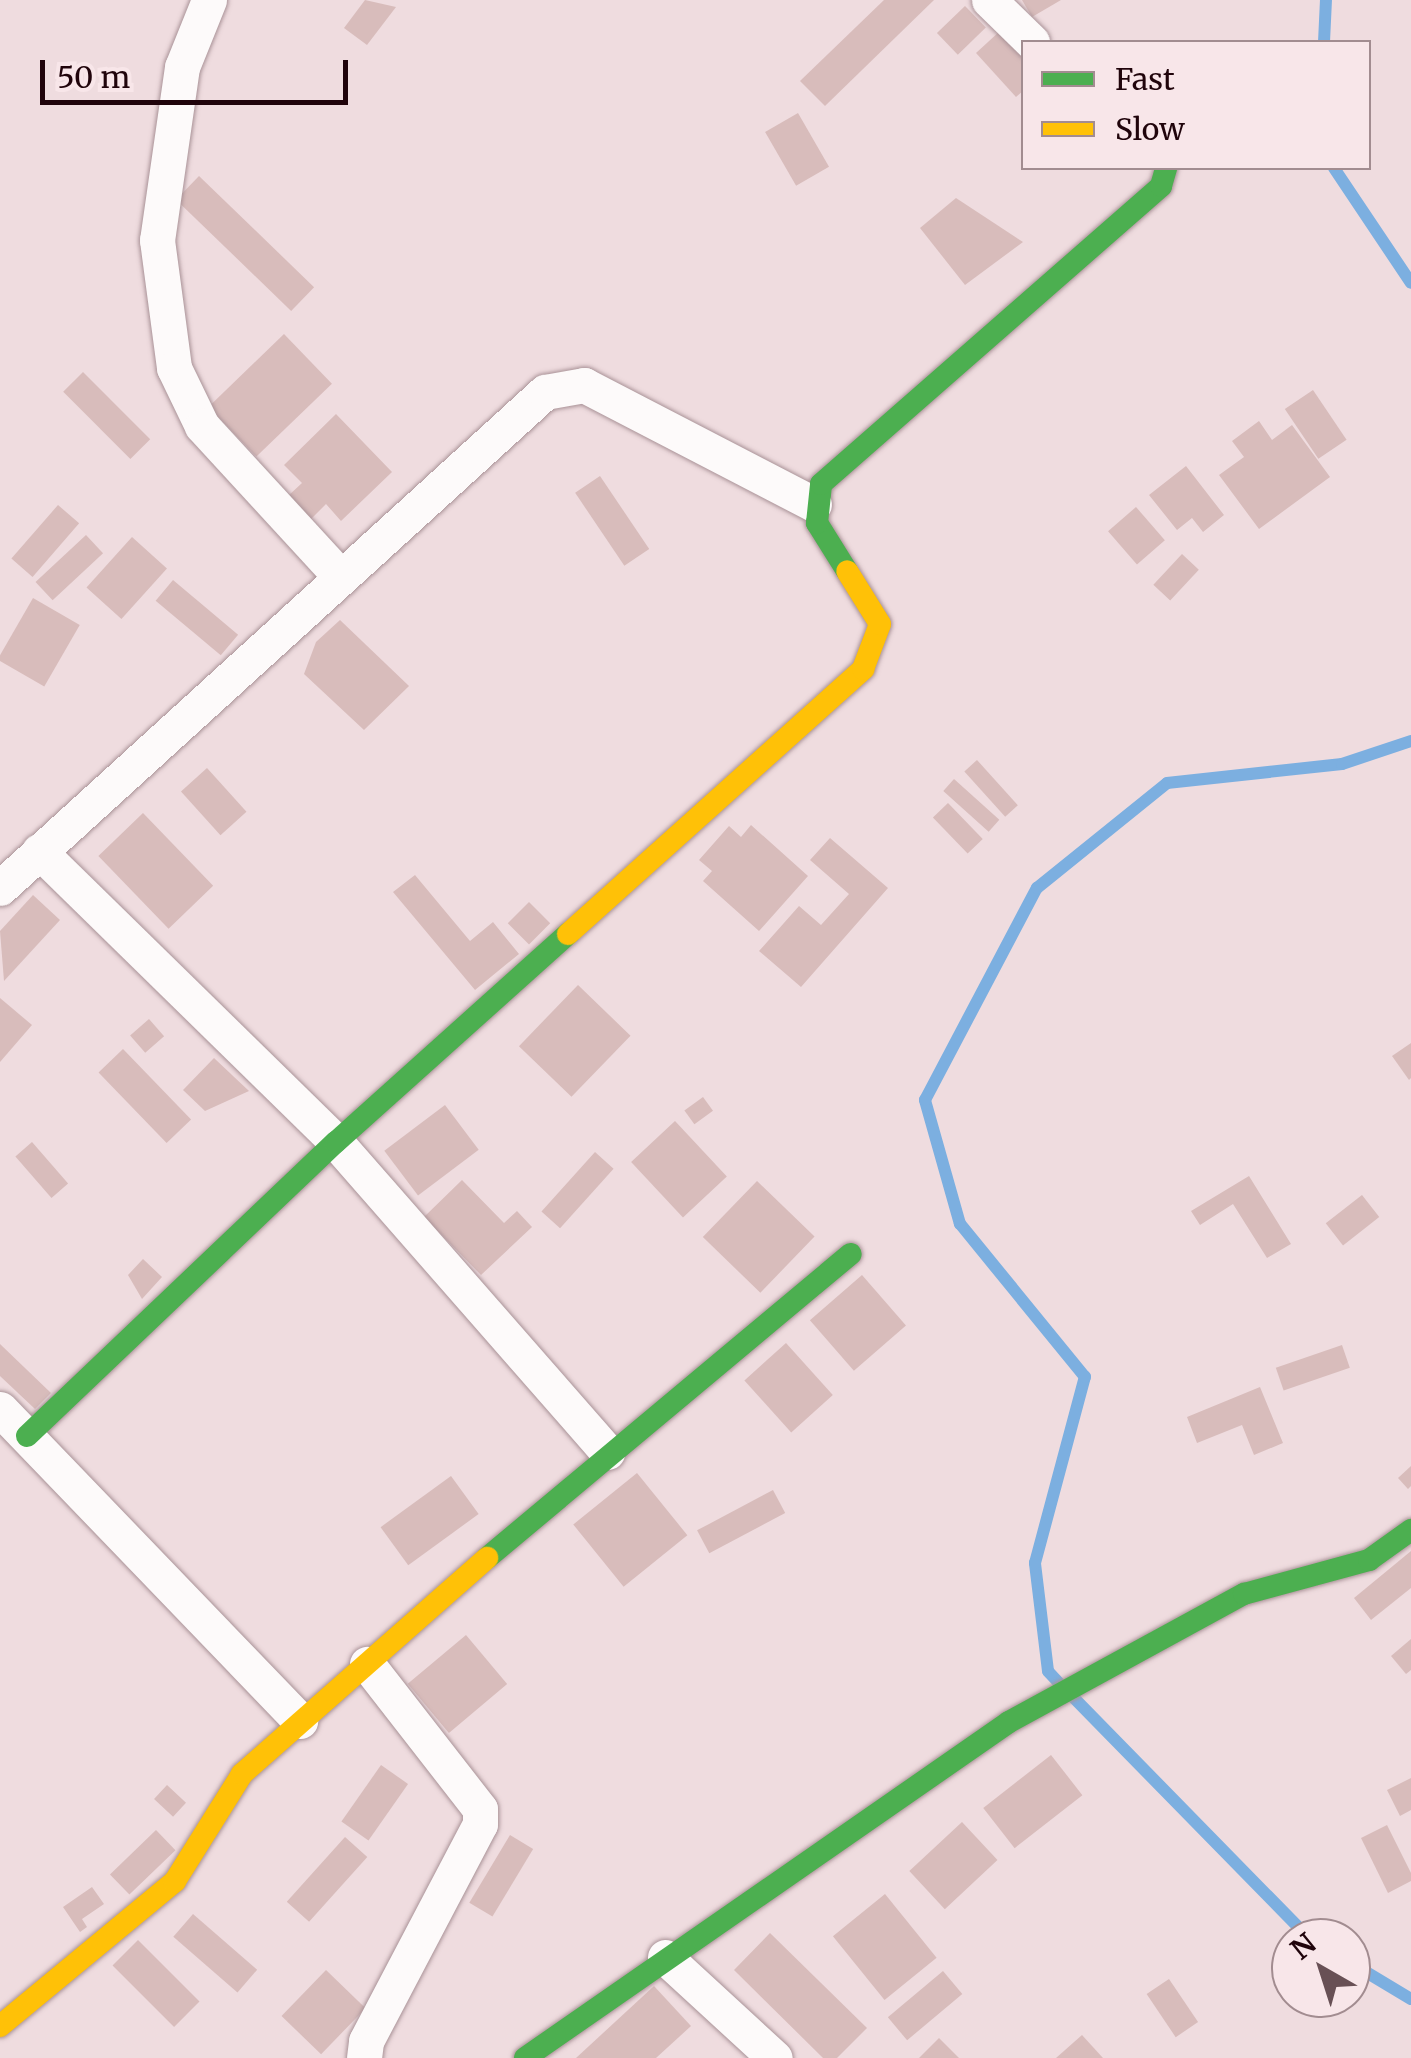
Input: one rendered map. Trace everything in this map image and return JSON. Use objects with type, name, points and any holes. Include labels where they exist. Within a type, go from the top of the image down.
[{"type":"street","points":[[209,0],[182,66],[157,240],[174,368],[202,426],[339,575]]},
{"type":"street","points":[[989,0],[1030,40]]},
{"type":"street","points":[[28,1436],[336,1142],[863,670],[880,624],[816,523],[814,504],[821,484],[1161,186],[1165,170]]},
{"type":"street","points":[[0,888],[339,575],[546,392],[563,384],[584,385],[814,504]]},
{"type":"street","points":[[39,851],[336,1142],[608,1452]]},
{"type":"street","points":[[0,2026],[175,1880],[218,1804],[300,1721],[608,1452],[851,1254]]},
{"type":"street","points":[[0,1409],[300,1721]]},
{"type":"street","points":[[524,2058],[664,1957],[1009,1722],[1244,1594],[1369,1560],[1411,1530]]},
{"type":"street","points":[[364,2058],[366,2040],[480,1824],[480,1809],[367,1664]]},
{"type":"street","points":[[664,1957],[775,2058]]},
{"type":"building","points":[[365,0],[396,7],[367,45],[344,28]]},
{"type":"building","points":[[884,0],[934,0],[825,106],[800,81]]},
{"type":"building","points":[[1022,0],[1061,0],[1032,17]]},
{"type":"building","points":[[965,6],[986,28],[958,55],[937,33]]},
{"type":"building","points":[[1000,31],[1021,55],[1021,93],[1016,97],[976,53]]},
{"type":"building","points":[[798,113],[829,167],[796,186],[765,132]]},
{"type":"building","points":[[199,176],[314,287],[291,311],[176,200]]},
{"type":"building","points":[[956,198],[1023,242],[965,285],[920,228]]},
{"type":"building","points":[[284,334],[332,384],[256,457],[208,407]]},
{"type":"building","points":[[83,372],[150,439],[130,459],[63,392]]},
{"type":"building","points":[[1313,390],[1347,440],[1318,459],[1285,409]]},
{"type":"building","points":[[336,414],[392,472],[341,521],[326,504],[311,519],[288,496],[302,483],[284,465]]},
{"type":"building","points":[[1259,421],[1272,440],[1292,425],[1330,477],[1259,529],[1219,475],[1244,457],[1232,441]]},
{"type":"building","points":[[1186,466],[1224,515],[1203,532],[1192,518],[1177,530],[1149,495]]},
{"type":"building","points":[[600,476],[649,549],[624,566],[575,493]]},
{"type":"building","points":[[58,505],[79,523],[33,577],[11,559]]},
{"type":"building","points":[[1136,507],[1165,540],[1137,564],[1108,531]]},
{"type":"building","points":[[86,535],[103,553],[53,600],[36,582]]},
{"type":"building","points":[[132,537],[167,568],[121,619],[86,588]]},
{"type":"building","points":[[1182,554],[1199,570],[1170,600],[1153,585]]},
{"type":"building","points":[[173,580],[238,635],[221,655],[156,601]]},
{"type":"building","points":[[33,598],[80,625],[44,686],[0,661]]},
{"type":"building","points":[[340,620],[409,686],[364,730],[304,674],[316,642]]},
{"type":"building","points":[[977,760],[1018,805],[1005,817],[964,771]]},
{"type":"building","points":[[207,768],[246,812],[220,835],[181,791]]},
{"type":"building","points":[[954,779],[999,820],[989,832],[943,791]]},
{"type":"building","points":[[948,803],[983,839],[968,854],[933,818]]},
{"type":"building","points":[[143,813],[213,886],[169,929],[98,856]]},
{"type":"building","points":[[751,825],[808,876],[759,931],[703,881],[712,871],[699,860],[729,826],[741,837]]},
{"type":"building","points":[[830,838],[888,888],[801,987],[759,951],[799,906],[821,925],[849,894],[810,860]]},
{"type":"building","points":[[415,875],[470,941],[493,922],[519,954],[475,990],[393,892]]},
{"type":"building","points":[[33,895],[60,920],[4,981],[0,931]]},
{"type":"building","points":[[529,902],[550,923],[529,944],[508,923]]},
{"type":"building","points":[[578,985],[631,1036],[571,1097],[519,1046]]},
{"type":"building","points":[[0,998],[32,1025],[0,1062]]},
{"type":"building","points":[[149,1019],[164,1036],[145,1053],[130,1035]]},
{"type":"building","points":[[1411,1043],[1411,1078],[1409,1080],[1392,1056]]},
{"type":"building","points":[[123,1049],[191,1119],[167,1143],[99,1073]]},
{"type":"building","points":[[214,1058],[249,1091],[205,1111],[183,1090]]},
{"type":"building","points":[[703,1097],[713,1111],[694,1124],[684,1111]]},
{"type":"building","points":[[445,1105],[479,1150],[418,1195],[384,1151]]},
{"type":"building","points":[[675,1121],[727,1177],[683,1218],[631,1162]]},
{"type":"building","points":[[32,1142],[68,1184],[51,1198],[15,1156]]},
{"type":"building","points":[[595,1152],[614,1169],[560,1228],[541,1211]]},
{"type":"building","points":[[1249,1176],[1291,1244],[1267,1258],[1233,1204],[1200,1225],[1191,1211]]},
{"type":"building","points":[[462,1180],[504,1223],[517,1211],[532,1227],[481,1275],[424,1217]]},
{"type":"building","points":[[757,1181],[815,1237],[760,1293],[703,1237]]},
{"type":"building","points":[[1362,1195],[1379,1217],[1343,1245],[1326,1223]]},
{"type":"building","points":[[143,1259],[162,1277],[142,1299],[128,1275]]},
{"type":"building","points":[[862,1275],[906,1326],[854,1371],[810,1320]]},
{"type":"building","points":[[786,1343],[833,1395],[791,1432],[744,1380]]},
{"type":"building","points":[[0,1344],[51,1393],[35,1409],[0,1376]]},
{"type":"building","points":[[1342,1345],[1350,1368],[1284,1390],[1276,1368]]},
{"type":"building","points":[[1260,1387],[1283,1443],[1254,1455],[1242,1425],[1197,1443],[1187,1417]]},
{"type":"building","points":[[1411,1466],[1411,1486],[1408,1489],[1398,1478]]},
{"type":"building","points":[[637,1473],[687,1535],[624,1587],[573,1525]]},
{"type":"building","points":[[451,1476],[479,1514],[408,1565],[381,1527]]},
{"type":"building","points":[[773,1490],[785,1513],[709,1553],[697,1530]]},
{"type":"building","points":[[1411,1551],[1411,1588],[1371,1620],[1354,1598]]},
{"type":"building","points":[[466,1635],[507,1684],[449,1733],[408,1684]]},
{"type":"building","points":[[1411,1639],[1411,1670],[1406,1674],[1391,1656]]},
{"type":"building","points":[[1051,1755],[1082,1795],[1015,1848],[983,1808]]},
{"type":"building","points":[[381,1765],[408,1784],[368,1840],[341,1822]]},
{"type":"building","points":[[1411,1778],[1411,1810],[1400,1816],[1387,1790]]},
{"type":"building","points":[[167,1785],[186,1803],[173,1817],[154,1799]]},
{"type":"building","points":[[962,1822],[997,1860],[945,1909],[909,1871]]},
{"type":"building","points":[[1387,1825],[1411,1873],[1411,1881],[1388,1893],[1361,1838]]},
{"type":"building","points":[[156,1830],[175,1850],[129,1895],[110,1874]]},
{"type":"building","points":[[510,1835],[533,1849],[492,1917],[469,1903]]},
{"type":"building","points":[[345,1837],[367,1857],[309,1922],[287,1902]]},
{"type":"building","points":[[92,1887],[104,1904],[82,1919],[87,1927],[80,1932],[63,1907]]},
{"type":"building","points":[[885,1894],[937,1958],[885,2000],[833,1936]]},
{"type":"building","points":[[193,1914],[257,1970],[237,1992],[173,1937]]},
{"type":"building","points":[[770,1933],[867,2028],[837,2058],[823,2058],[734,1970]]},
{"type":"building","points":[[138,1940],[200,2002],[174,2027],[113,1965]]},
{"type":"building","points":[[326,1970],[366,2008],[321,2054],[282,2016]]},
{"type":"building","points":[[943,1971],[962,1994],[907,2040],[888,2017]]},
{"type":"building","points":[[1169,1979],[1198,2022],[1176,2037],[1147,1994]]},
{"type":"building","points":[[654,1986],[691,2026],[656,2058],[576,2058]]},
{"type":"building","points":[[1082,2035],[1103,2058],[1056,2058]]},
{"type":"building","points":[[939,2038],[959,2058],[919,2058]]},
{"type":"waterway","points":[[1324,40],[1326,0]]},
{"type":"waterway","points":[[1335,170],[1411,283]]},
{"type":"waterway","points":[[1059,1683],[1048,1671],[1035,1563],[1085,1377],[960,1224],[925,1100],[1037,888],[1167,783],[1342,764],[1411,741]]},
{"type":"waterway","points":[[1073,1697],[1289,1918]]},
{"type":"waterway","points":[[1371,1975],[1411,1999]]},
{"type":"traffic: fast","points":[[847,571],[817,523],[821,484],[1161,186],[1165,170]]},
{"type":"traffic: fast","points":[[27,1436],[336,1142],[568,934]]},
{"type":"traffic: fast","points":[[487,1558],[851,1254]]},
{"type":"traffic: fast","points":[[525,2058],[1009,1722],[1244,1594],[1369,1560],[1411,1530]]},
{"type":"traffic: slow","points":[[568,934],[863,669],[880,624],[847,571]]},
{"type":"traffic: slow","points":[[0,2026],[175,1881],[242,1774],[487,1558]]}]
